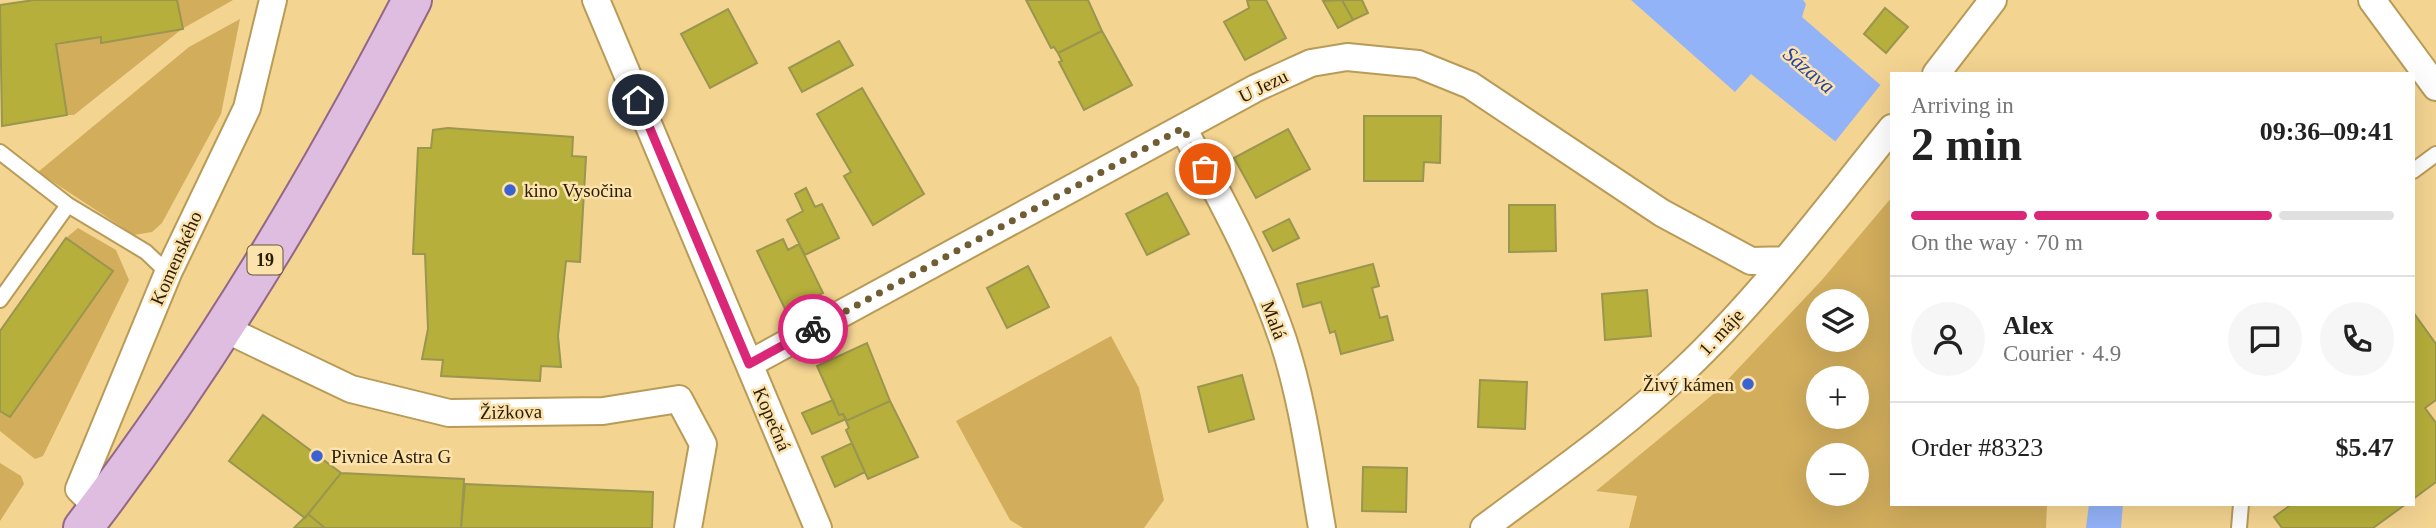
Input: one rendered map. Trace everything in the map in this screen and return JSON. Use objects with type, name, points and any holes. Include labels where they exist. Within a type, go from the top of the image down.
[{"type":"main road","name":"19","points":[[91,518],[223,328],[312,179],[412,0]]},
{"type":"street","name":"Komenského","points":[[91,518],[79,489],[168,273],[247,108],[273,0]]},
{"type":"street","name":"Kopečná","points":[[596,0],[749,364],[768,430],[818,528]]},
{"type":"street","points":[[1938,72],[1993,0]]},
{"type":"street","points":[[2372,0],[2436,87]]},
{"type":"street","name":"U Jezu","points":[[749,364],[1183,128],[1311,63],[1347,57],[1419,64],[1470,85],[1662,213],[1751,261],[1786,260]]},
{"type":"street","name":"Malá","points":[[1183,128],[1239,231],[1283,341],[1304,424],[1322,528]]},
{"type":"street","name":"1. máje","points":[[1484,528],[1648,404],[1725,329],[1786,260],[1890,130]]},
{"type":"street","name":"Žižkova","points":[[223,328],[351,389],[449,413],[603,411],[679,399],[703,444],[688,528]]},
{"type":"lane","points":[[0,152],[68,205],[146,252],[168,273]]},
{"type":"lane","points":[[2415,170],[2436,154]]},
{"type":"lane","points":[[0,300],[68,205]]},
{"type":"lane","points":[[2239,528],[2241,506]]},
{"type":"shaded area","points":[[177,0],[233,0],[182,29]]},
{"type":"shaded area","points":[[240,19],[221,114],[162,223],[152,232],[134,235],[38,172],[189,47]]},
{"type":"shaded area","points":[[182,29],[74,115],[67,115],[56,45],[101,37],[102,43]]},
{"type":"shaded area","points":[[1890,199],[1890,506],[2047,506],[2046,528],[1629,528],[1637,496],[1596,491],[1717,391],[1806,297],[1806,352],[1869,352],[1869,289],[1813,289]]},
{"type":"shaded area","points":[[78,228],[116,250],[129,280],[43,456],[35,459],[0,431],[0,411],[10,417],[112,271],[66,238]]},
{"type":"shaded area","points":[[1111,336],[1139,388],[1164,500],[1144,528],[1023,528],[1010,520],[956,421]]},
{"type":"shaded area","points":[[0,463],[21,476],[24,484],[0,521]]},
{"type":"water","name":"Sázava","points":[[1631,0],[1803,0],[1806,4],[1802,17],[1890,93],[1890,185],[1751,74],[1735,92]]},
{"type":"water","points":[[2089,506],[2123,506],[2121,528],[2086,528]]},
{"type":"pier","points":[[1882,83],[1890,89],[1890,189],[1834,143]]},
{"type":"building","points":[[34,0],[177,0],[183,29],[101,43],[101,37],[56,44],[67,115],[2,126],[0,5]]},
{"type":"building","points":[[1026,0],[1088,0],[1102,31],[1058,53],[1054,47],[1051,48]]},
{"type":"building","points":[[1247,0],[1266,0],[1286,38],[1245,60],[1224,22],[1249,8]]},
{"type":"building","points":[[1342,0],[1362,0],[1368,13],[1353,20]]},
{"type":"building","points":[[1342,0],[1353,20],[1338,28],[1323,1]]},
{"type":"building","points":[[1885,8],[1908,27],[1886,53],[1864,34]]},
{"type":"building","points":[[728,9],[757,63],[710,88],[681,34]]},
{"type":"building","points":[[1102,31],[1132,85],[1084,110],[1059,62],[1062,61],[1058,53]]},
{"type":"building","points":[[839,41],[853,65],[802,92],[789,68]]},
{"type":"building","points":[[862,88],[924,194],[873,225],[844,176],[851,172],[817,114]]},
{"type":"building","points":[[1364,116],[1441,116],[1440,163],[1424,162],[1423,181],[1364,181]]},
{"type":"building","points":[[448,128],[573,137],[572,156],[586,157],[580,262],[566,261],[558,336],[561,367],[541,366],[540,381],[441,376],[443,360],[422,359],[428,329],[425,254],[413,254],[418,148],[431,148],[433,130]]},
{"type":"building","points":[[1288,129],[1310,169],[1256,198],[1234,158]]},
{"type":"building","points":[[806,188],[815,207],[822,204],[839,238],[805,255],[787,220],[803,211],[795,194]]},
{"type":"building","points":[[1167,193],[1189,234],[1147,255],[1126,214]]},
{"type":"building","points":[[1509,205],[1555,205],[1556,251],[1509,252]]},
{"type":"building","points":[[1289,219],[1299,238],[1273,251],[1263,232]]},
{"type":"building","points":[[66,238],[113,271],[10,417],[0,411],[0,331]]},
{"type":"building","points":[[783,239],[788,250],[799,244],[823,293],[786,311],[757,251]]},
{"type":"building","points":[[1373,264],[1379,286],[1372,288],[1380,318],[1387,316],[1393,340],[1341,354],[1335,331],[1330,333],[1321,302],[1303,307],[1297,284]]},
{"type":"building","points":[[1028,266],[1049,307],[1007,328],[987,288]]},
{"type":"building","points":[[1647,290],[1651,336],[1605,340],[1602,294]]},
{"type":"building","points":[[2415,315],[2436,344],[2436,400],[2425,408],[2436,423],[2436,482],[2415,498]]},
{"type":"building","points":[[867,343],[890,401],[846,421],[843,414],[839,415],[817,366]]},
{"type":"building","points":[[1242,375],[1254,419],[1209,432],[1198,387]]},
{"type":"building","points":[[1480,380],[1527,382],[1525,429],[1478,427]]},
{"type":"building","points":[[833,400],[839,415],[843,414],[846,419],[812,434],[802,413]]},
{"type":"building","points":[[890,401],[918,457],[868,479],[846,430],[849,428],[846,421]]},
{"type":"building","points":[[263,415],[341,473],[305,518],[229,461]]},
{"type":"building","points":[[852,443],[865,472],[835,487],[822,457]]},
{"type":"building","points":[[1363,467],[1407,468],[1406,512],[1362,511]]},
{"type":"building","points":[[341,473],[464,479],[461,528],[325,528],[308,514]]},
{"type":"building","points":[[465,484],[653,492],[652,528],[461,528]]},
{"type":"building","points":[[2289,506],[2403,506],[2373,528],[2282,528],[2274,517]]},
{"type":"building","points":[[308,514],[325,528],[294,528]]},
{"type":"way so far","points":[[813,329],[1183,128],[1205,169]]},
{"type":"place","name":"kino Vysočina","points":[[510,190]]},
{"type":"place","name":"Živý kámen","points":[[1748,384]]},
{"type":"place","name":"Pivnice Astra G","points":[[317,456]]},
{"type":"route","points":[[638,100],[749,364],[813,329]]}]
